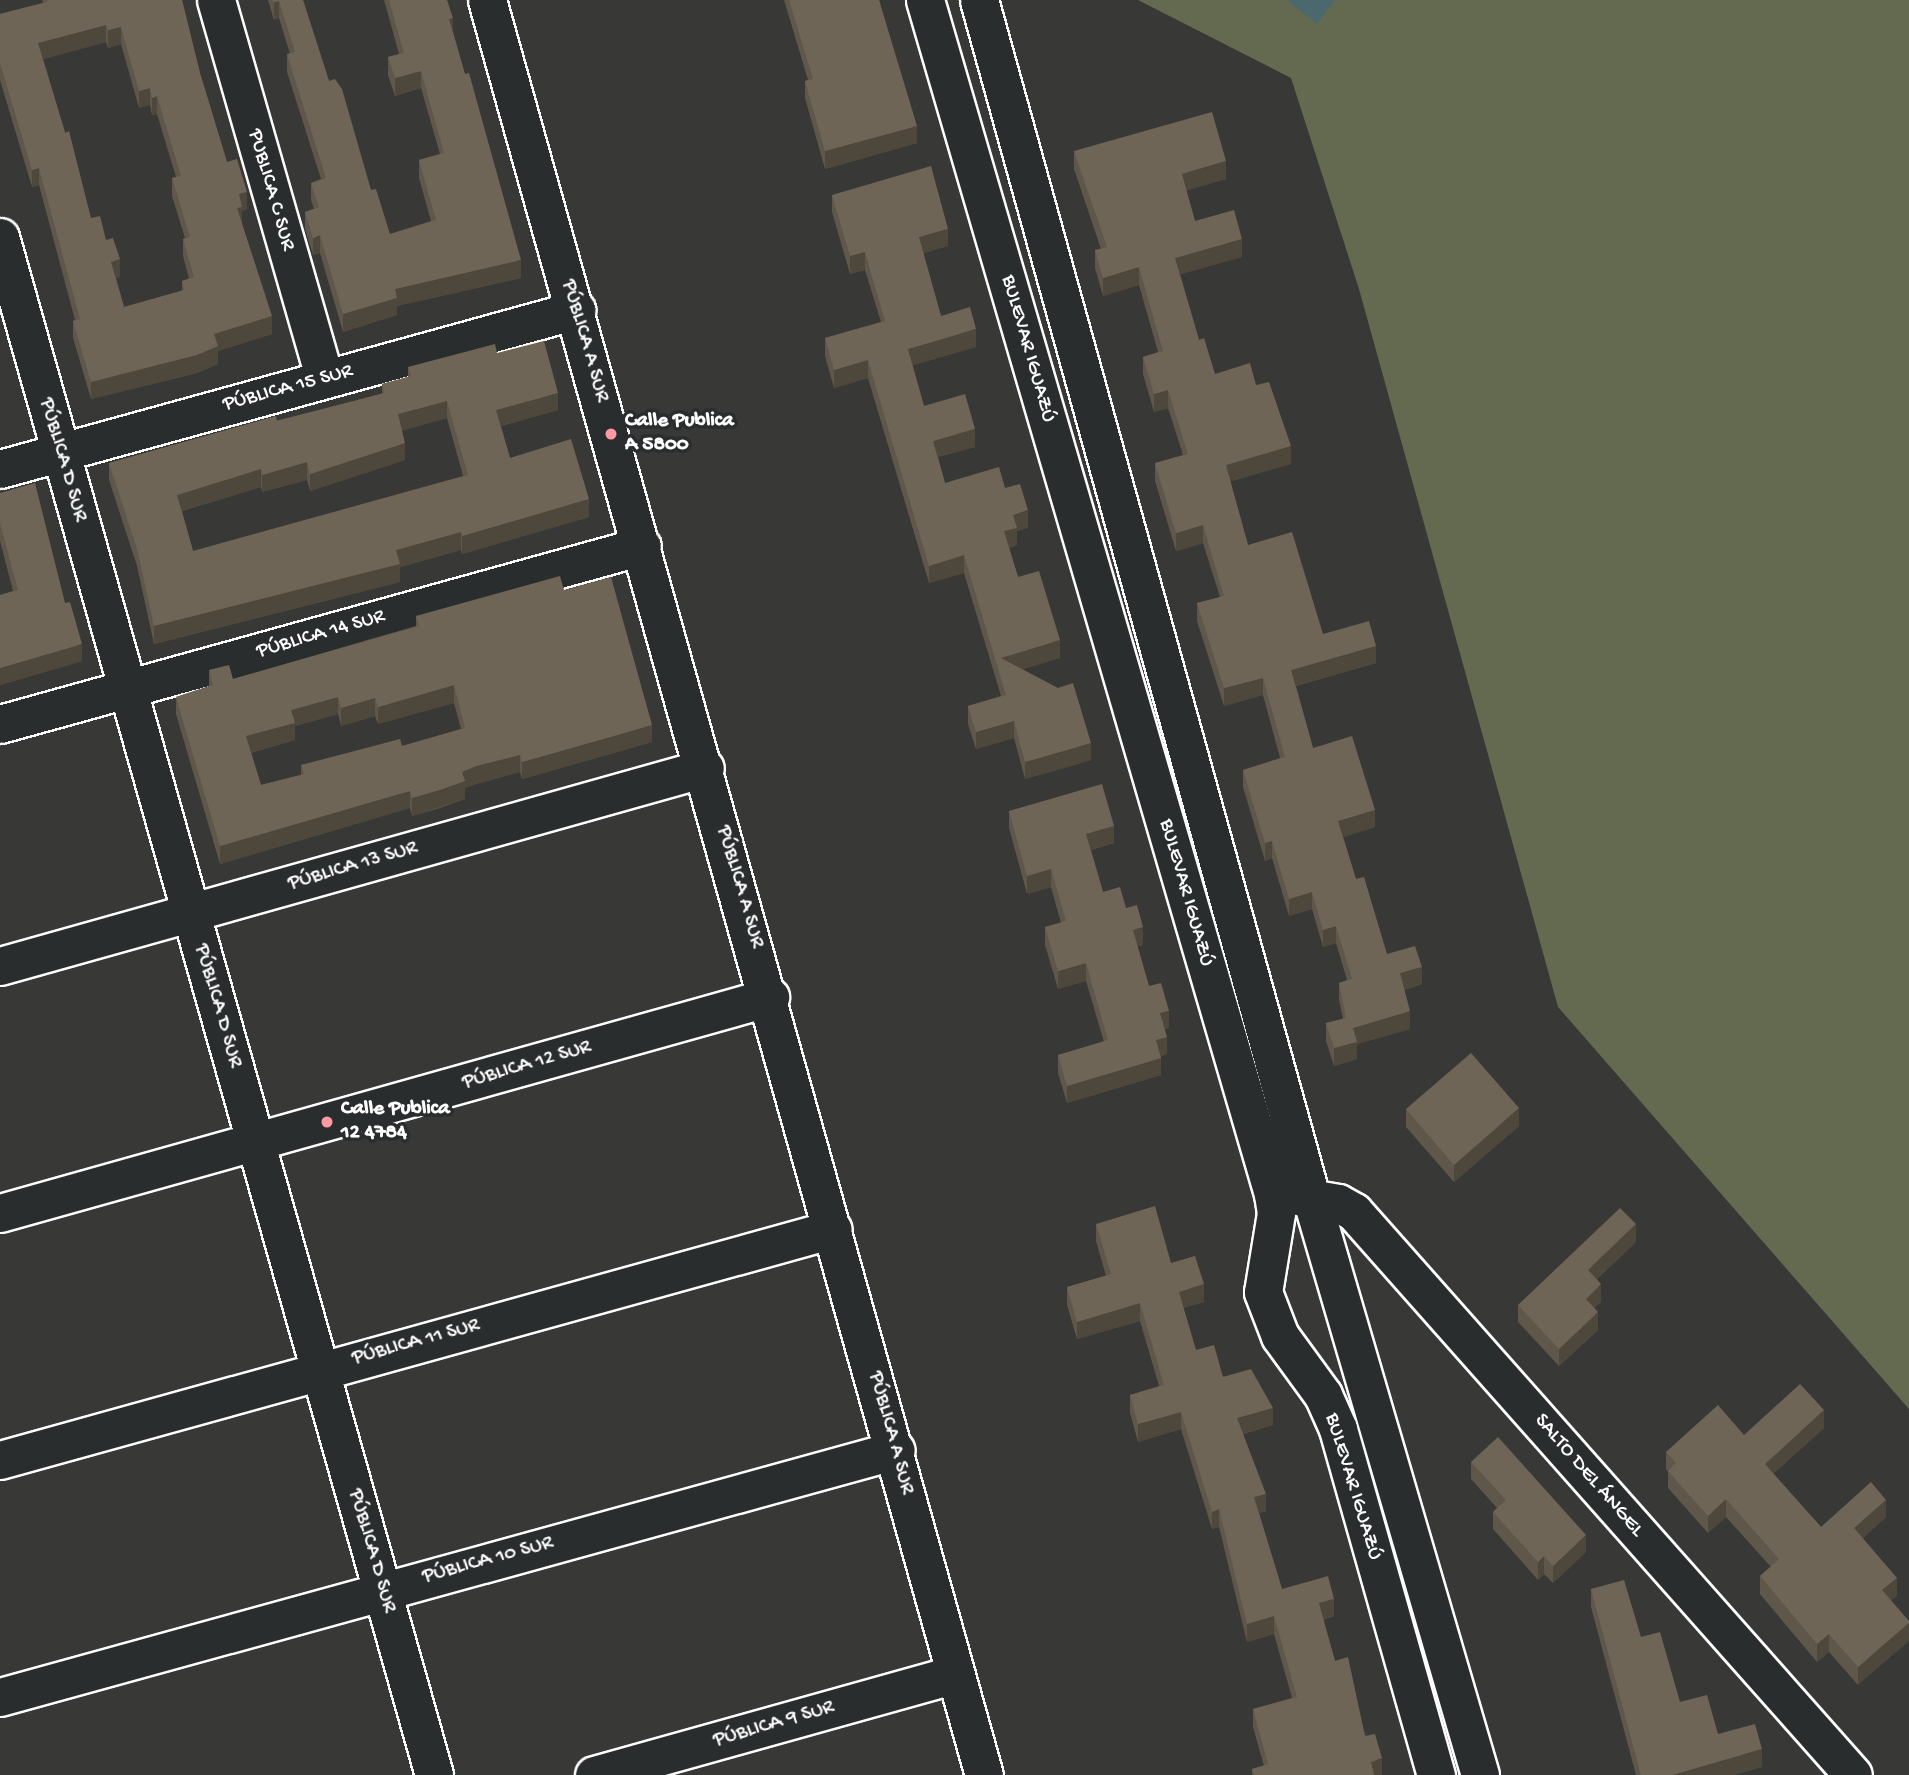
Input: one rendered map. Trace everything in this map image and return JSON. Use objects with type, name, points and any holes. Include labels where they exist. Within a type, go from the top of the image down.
[{"type":"street","name":"PUBLICA C SUR","points":[[216,0],[325,379]]},
{"type":"street","name":"PÚBLICA A SUR","points":[[487,0],[770,997],[984,1775]]},
{"type":"street","name":"BULEVAR IGUAZÚ","points":[[925,0],[1273,1194],[1276,1213],[1262,1292],[1280,1336],[1323,1395],[1338,1429],[1436,1775]]},
{"type":"street","name":"BULEVAR IGUAZÚ","points":[[979,0],[1311,1196],[1480,1775]]},
{"type":"street","name":"PÚBLICA D SUR","points":[[0,237],[434,1775]]},
{"type":"street","name":"PÚBLICA 15 SUR","points":[[0,470],[576,310]]},
{"type":"street","name":"PÚBLICA 14 SUR","points":[[0,724],[642,546]]},
{"type":"street","points":[[1089,564],[1132,551]]},
{"type":"street","name":"PÚBLICA 13 SUR","points":[[0,966],[705,768]]},
{"type":"street","name":"PÚBLICA 12 SUR","points":[[0,1213],[770,997]]},
{"type":"street","name":"SALTO DEL ÁNGEL","points":[[1273,1194],[1311,1196],[1354,1212],[1853,1775]]},
{"type":"street","name":"PÚBLICA 11 SUR","points":[[0,1460],[833,1229]]},
{"type":"street","points":[[1323,1395],[1340,1394],[1366,1378]]},
{"type":"street","name":"PÚBLICA 10 SUR","points":[[0,1697],[896,1450]]},
{"type":"street","name":"PÚBLICA 9 SUR","points":[[594,1775],[955,1674]]},
{"type":"green space","points":[[1138,0],[1909,0],[1909,1409],[1558,1007],[1359,289],[1291,78]]},
{"type":"water","points":[[1287,0],[1335,0],[1317,24]]},
{"type":"building","points":[[182,0],[200,73],[227,162],[237,159],[247,192],[239,194],[242,207],[237,208],[272,316],[214,334],[218,346],[197,355],[91,382],[73,321],[80,319],[39,168],[32,170],[0,63],[0,14],[47,2]],"holes":[[[106,25],[108,30],[121,27],[139,91],[150,88],[152,98],[157,96],[181,176],[172,178],[190,237],[183,239],[194,277],[182,281],[184,290],[124,307],[111,262],[120,259],[113,238],[106,240],[100,216],[91,218],[69,131],[65,133],[38,43]]]},
{"type":"building","points":[[273,0],[303,0],[329,81],[335,79],[342,89],[371,190],[376,189],[390,234],[436,220],[419,160],[444,153],[421,71],[395,78],[388,57],[404,53],[389,0],[447,0],[453,18],[449,19],[465,74],[469,73],[521,260],[395,289],[397,298],[343,314],[320,235],[313,238],[305,212],[319,207],[311,183],[326,178],[287,54],[295,52],[279,1]]},
{"type":"building","points":[[789,0],[879,0],[917,126],[825,151],[805,81],[813,79]]},
{"type":"building","points":[[1212,112],[1226,161],[1182,174],[1195,221],[1234,210],[1242,239],[1175,258],[1199,340],[1204,338],[1215,374],[1250,363],[1256,385],[1269,382],[1291,446],[1226,465],[1248,545],[1292,532],[1323,634],[1369,621],[1376,646],[1291,670],[1313,748],[1352,736],[1375,810],[1338,821],[1356,879],[1364,877],[1387,954],[1415,946],[1422,967],[1400,973],[1410,1011],[1353,1028],[1357,1042],[1334,1048],[1326,1023],[1346,1018],[1339,983],[1352,979],[1336,926],[1323,930],[1312,892],[1289,899],[1272,841],[1265,843],[1243,770],[1285,757],[1263,678],[1224,688],[1197,603],[1224,596],[1203,525],[1176,533],[1155,463],[1188,454],[1168,390],[1154,394],[1143,357],[1163,351],[1139,267],[1103,278],[1095,250],[1107,247],[1074,151]]},
{"type":"building","points":[[931,166],[948,229],[919,237],[941,316],[970,307],[976,329],[908,349],[924,406],[965,394],[975,429],[933,441],[945,483],[999,467],[1005,488],[1020,484],[1028,510],[1013,515],[1017,528],[1004,531],[1018,577],[1039,571],[1060,640],[1001,658],[1058,688],[1073,683],[1091,743],[1025,762],[1014,721],[976,732],[968,706],[1006,695],[964,555],[929,566],[868,360],[834,370],[825,338],[885,321],[865,252],[850,256],[832,195]]},
{"type":"building","points":[[544,341],[558,393],[496,410],[510,458],[571,439],[589,499],[462,536],[461,532],[396,550],[400,564],[154,626],[137,549],[109,463],[276,416],[277,421],[384,393],[382,384],[411,376],[408,367],[495,344],[497,353]],"holes":[[[447,401],[468,475],[193,551],[177,495],[261,469],[262,475],[307,462],[310,474],[405,443],[398,414]]]},
{"type":"building","points":[[35,483],[65,603],[70,602],[82,644],[0,668],[0,595],[18,590],[0,523],[0,493]]},
{"type":"building","points":[[560,576],[564,590],[611,577],[652,725],[522,762],[520,755],[476,766],[462,772],[465,781],[440,790],[412,798],[410,791],[220,846],[176,697],[213,685],[209,670],[229,665],[233,679],[419,626],[416,616]],"holes":[[[454,685],[465,728],[402,746],[400,739],[301,765],[304,774],[261,785],[246,736],[295,723],[291,710],[338,697],[341,708],[375,698],[378,707]]]},
{"type":"building","points":[[1102,784],[1114,826],[1086,834],[1103,892],[1120,887],[1126,908],[1137,905],[1143,927],[1133,930],[1149,986],[1161,983],[1169,1011],[1160,1013],[1167,1037],[1156,1040],[1161,1058],[1067,1086],[1058,1055],[1108,1040],[1086,963],[1058,971],[1045,927],[1066,921],[1051,869],[1027,876],[1009,811]]},
{"type":"building","points":[[1471,1053],[1519,1108],[1454,1165],[1406,1109]]},
{"type":"building","points":[[1155,1206],[1171,1263],[1195,1256],[1204,1284],[1179,1292],[1196,1350],[1214,1345],[1223,1377],[1251,1369],[1273,1408],[1237,1418],[1266,1494],[1254,1497],[1282,1589],[1328,1576],[1334,1599],[1319,1603],[1335,1661],[1348,1657],[1365,1736],[1375,1734],[1382,1758],[1371,1762],[1374,1775],[1254,1775],[1252,1769],[1268,1764],[1253,1709],[1297,1697],[1274,1616],[1247,1624],[1219,1509],[1212,1512],[1181,1412],[1138,1424],[1130,1395],[1164,1385],[1140,1303],[1077,1322],[1067,1287],[1111,1274],[1096,1224]]},
{"type":"building","points":[[1620,1208],[1636,1224],[1588,1270],[1601,1284],[1586,1299],[1598,1312],[1559,1349],[1518,1305]]},
{"type":"building","points":[[1800,1384],[1824,1410],[1765,1464],[1821,1527],[1871,1482],[1886,1500],[1854,1528],[1897,1578],[1882,1590],[1909,1623],[1858,1667],[1829,1634],[1817,1644],[1760,1576],[1779,1559],[1726,1499],[1708,1516],[1668,1471],[1676,1463],[1666,1452],[1718,1405],[1744,1435]]},
{"type":"building","points":[[1498,1437],[1586,1535],[1553,1566],[1544,1556],[1538,1562],[1493,1512],[1506,1500],[1471,1462]]},
{"type":"building","points":[[1624,1580],[1641,1637],[1660,1632],[1680,1702],[1707,1695],[1718,1734],[1755,1724],[1762,1749],[1672,1775],[1641,1775],[1591,1589]]},
{"type":"place","name":"Calle Publica A 5800","points":[[611,434]]},
{"type":"place","name":"Calle Publica 12 4784","points":[[327,1122]]}]
